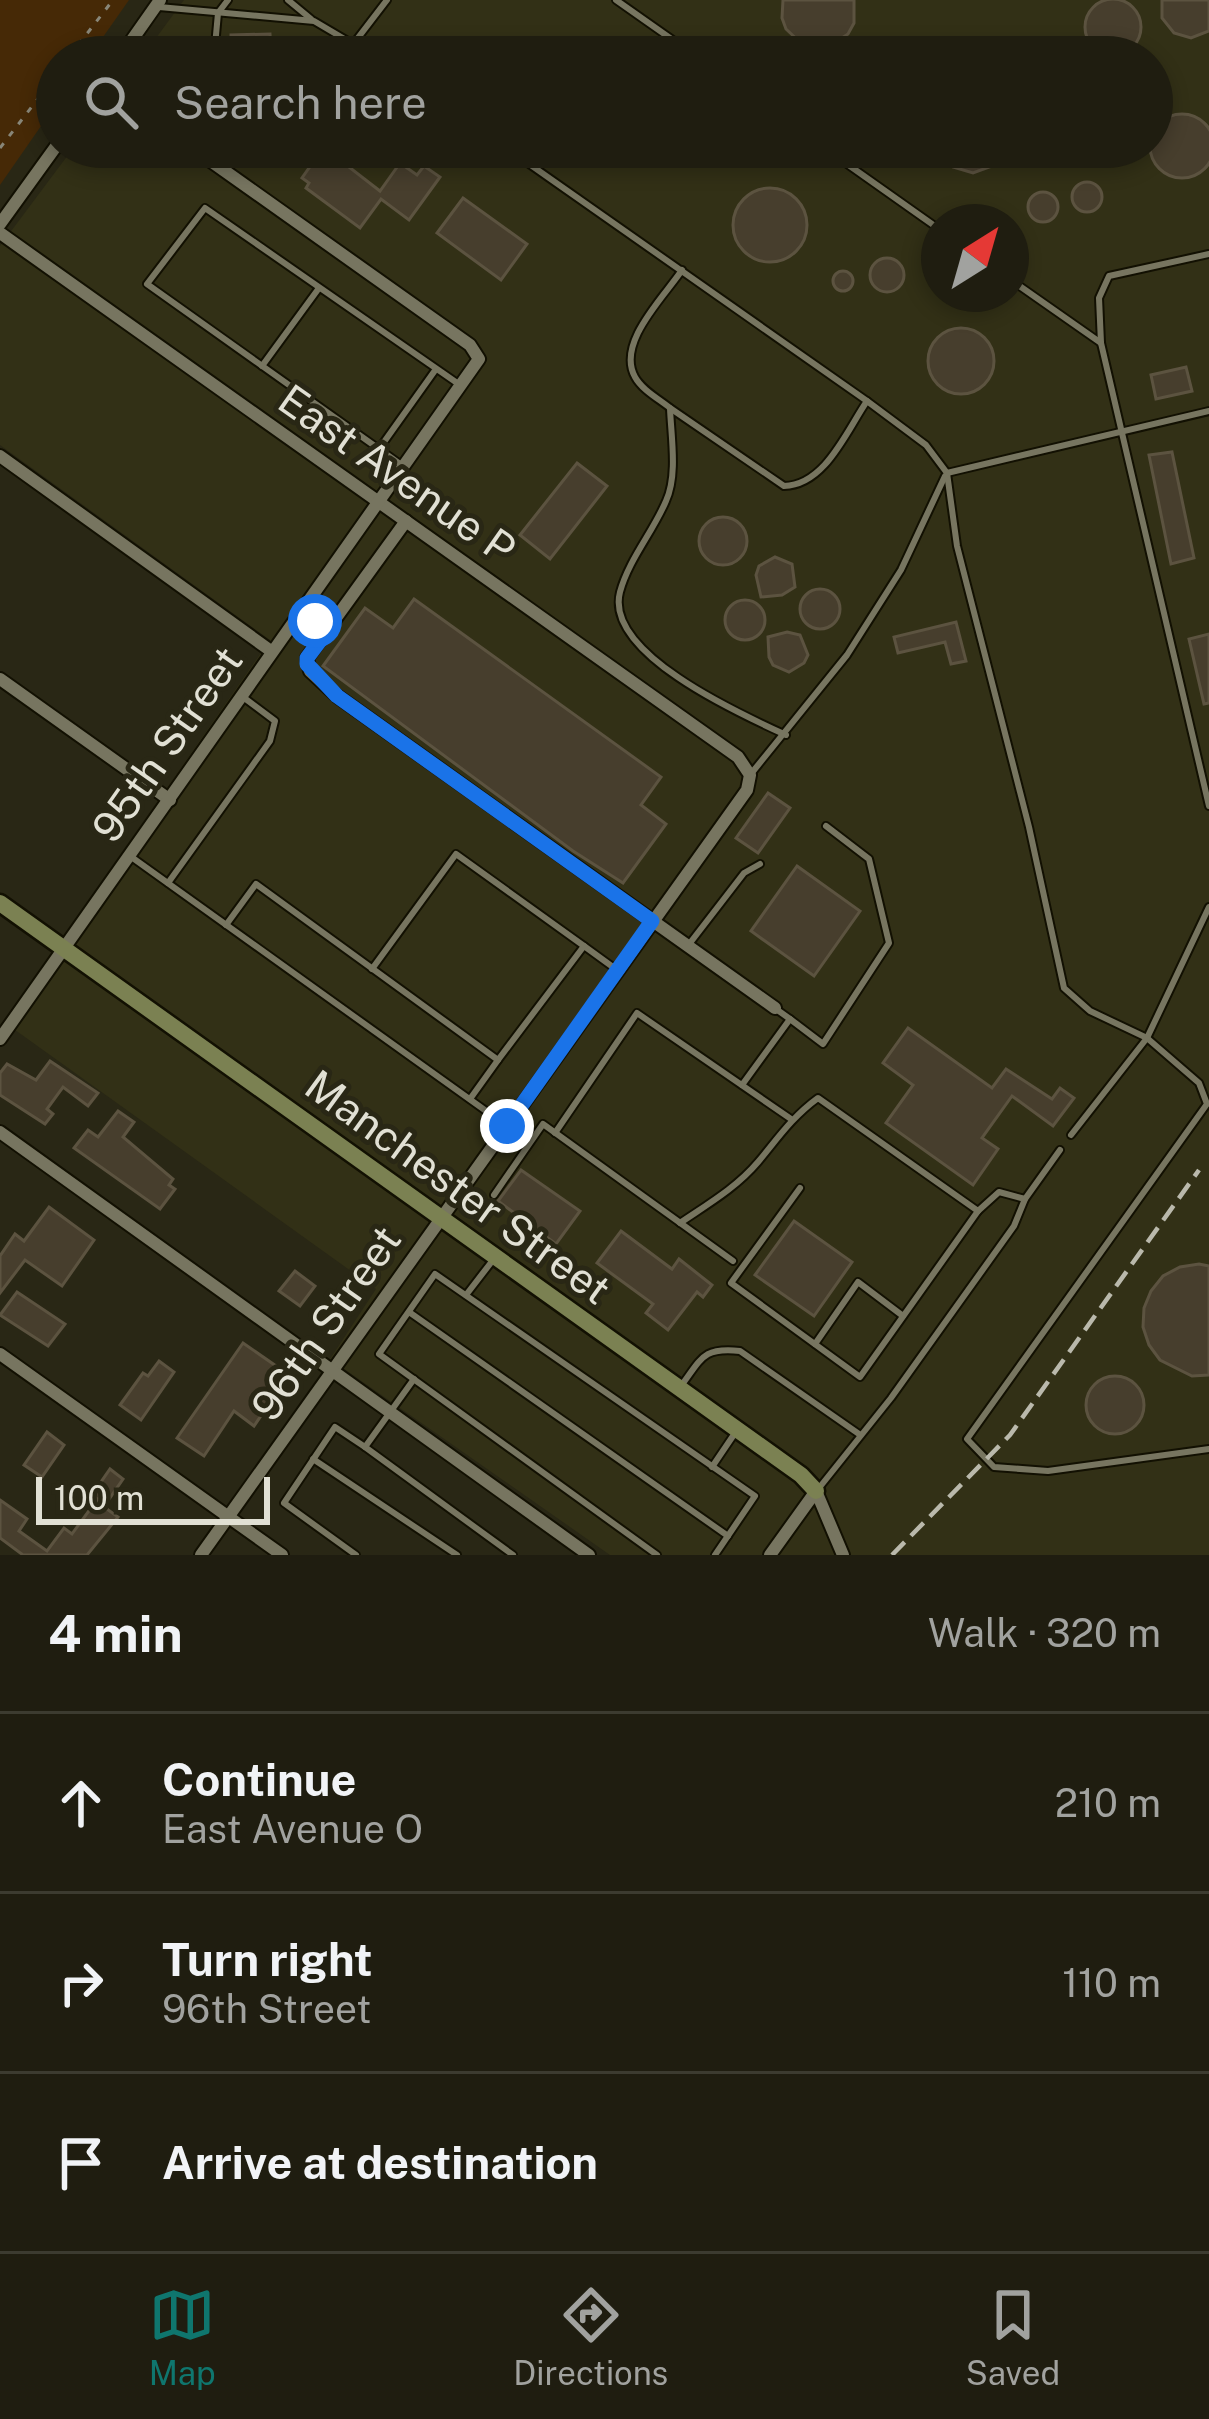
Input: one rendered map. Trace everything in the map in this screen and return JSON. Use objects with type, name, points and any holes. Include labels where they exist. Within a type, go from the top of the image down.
[{"type":"street","points":[[135,36],[158,3]]},
{"type":"street","points":[[0,224],[40,168]]},
{"type":"street","name":"95th Street","points":[[0,1039],[479,359],[470,345],[224,168]]},
{"type":"street","name":"East Avenue P","points":[[0,233],[738,757],[750,775]]},
{"type":"street","points":[[0,457],[271,651]]},
{"type":"street","points":[[406,520],[307,658],[310,671],[337,696],[775,1008]]},
{"type":"street","points":[[302,611],[328,630]]},
{"type":"street","points":[[0,679],[170,800]]},
{"type":"street","name":"96th Street","points":[[202,1555],[747,790],[750,775]]},
{"type":"street","name":"Manchester Street","points":[[0,903],[816,1491],[843,1555]]},
{"type":"street","points":[[0,1132],[589,1555]]},
{"type":"street","points":[[0,1354],[282,1555]]},
{"type":"street","points":[[770,1555],[816,1491]]},
{"type":"lane","points":[[216,36],[218,13],[228,0]]},
{"type":"lane","points":[[288,0],[341,36]]},
{"type":"lane","points":[[359,36],[387,0]]},
{"type":"lane","points":[[616,0],[667,36]]},
{"type":"lane","points":[[158,3],[314,21]]},
{"type":"lane","points":[[535,168],[867,400],[926,445],[947,472],[957,546],[1029,827],[1064,988],[1090,1011],[1147,1038],[1199,1083],[1208,1104],[967,1438],[994,1467],[1048,1472],[1209,1449]]},
{"type":"lane","points":[[853,168],[921,216]]},
{"type":"lane","points":[[406,468],[147,284],[205,208],[463,387]]},
{"type":"lane","points":[[1209,254],[1109,276],[1099,298],[1101,344],[1119,432],[1209,806]]},
{"type":"lane","points":[[682,270],[635,339],[628,362],[637,382],[670,408],[784,486],[802,485],[817,475],[867,400]]},
{"type":"lane","points":[[262,366],[319,288]]},
{"type":"lane","points":[[1029,293],[1101,344]]},
{"type":"lane","points":[[379,449],[436,369]]},
{"type":"lane","points":[[670,408],[669,496],[619,596],[620,623],[639,648],[729,708],[786,735]]},
{"type":"lane","points":[[947,472],[1209,411]]},
{"type":"lane","points":[[750,775],[847,655],[902,570],[947,472]]},
{"type":"lane","points":[[168,883],[270,741],[275,721],[241,695]]},
{"type":"lane","points":[[775,1008],[824,1045],[890,944],[869,859],[826,826]]},
{"type":"lane","points":[[372,969],[455,854],[617,970]]},
{"type":"lane","points":[[130,856],[507,1126]]},
{"type":"lane","points":[[688,946],[744,874],[760,864]]},
{"type":"lane","points":[[226,925],[256,884],[498,1060]]},
{"type":"lane","points":[[1071,1135],[1147,1038],[1209,907]]},
{"type":"lane","points":[[470,1099],[584,946]]},
{"type":"lane","points":[[555,1132],[638,1013],[791,1119]]},
{"type":"lane","points":[[742,1085],[790,1019]]},
{"type":"lane","points":[[680,1223],[728,1191],[791,1119],[818,1098],[978,1211]]},
{"type":"lane","points":[[494,1196],[543,1124],[733,1261]]},
{"type":"lane","points":[[816,1491],[996,1252],[1025,1198],[1060,1150]]},
{"type":"lane","points":[[800,1188],[731,1283],[860,1377],[978,1211],[999,1192],[1025,1198]]},
{"type":"lane","points":[[466,1295],[495,1258]]},
{"type":"lane","points":[[657,1555],[379,1354],[435,1274],[755,1496],[715,1555]]},
{"type":"lane","points":[[815,1344],[858,1282],[903,1316]]},
{"type":"lane","points":[[409,1312],[728,1536]]},
{"type":"lane","points":[[679,1389],[705,1354],[717,1348],[740,1351],[859,1433]]},
{"type":"lane","points":[[365,1448],[413,1379]]},
{"type":"lane","points":[[356,1555],[284,1503],[335,1427],[513,1555]]},
{"type":"lane","points":[[712,1467],[737,1430]]},
{"type":"lane","points":[[313,1460],[457,1555]]},
{"type":"path","points":[[85,36],[113,0]]},
{"type":"path","points":[[0,148],[36,101]]},
{"type":"shaded area","points":[[0,0],[129,0],[104,36],[36,36],[36,133],[0,185]]},
{"type":"shaded area","points":[[184,0],[1209,0],[1209,1555],[610,1555],[330,1359],[376,1289],[4,1022],[270,640],[0,445],[0,246],[58,168],[1173,168],[1173,36],[157,36]]},
{"type":"building","points":[[783,0],[854,0],[854,23],[845,36],[793,36],[782,18]]},
{"type":"building","points":[[1162,0],[1209,0],[1209,31],[1191,38],[1174,33],[1162,18]]},
{"type":"building","points":[[1102,1],[1124,1],[1139,16],[1139,36],[1087,36],[1087,16]]},
{"type":"building","points":[[1173,116],[1194,117],[1210,133],[1210,159],[1204,168],[1182,178],[1160,168],[1173,168]]},
{"type":"building","points":[[309,168],[350,168],[380,191],[396,168],[417,175],[427,168],[440,177],[409,220],[381,199],[360,228],[306,188],[309,183],[302,178]]},
{"type":"building","points":[[1087,182],[1098,186],[1102,197],[1098,208],[1087,212],[1076,208],[1072,197],[1076,186]]},
{"type":"building","points":[[770,188],[796,199],[807,225],[796,251],[770,262],[744,251],[733,225],[744,199]]},
{"type":"building","points":[[1037,193],[1049,193],[1057,201],[1057,213],[1049,221],[1037,221],[1029,213],[1029,201]]},
{"type":"building","points":[[463,198],[527,244],[501,280],[437,233]]},
{"type":"building","points":[[887,258],[899,263],[904,275],[899,287],[887,292],[875,287],[870,275],[875,263]]},
{"type":"building","points":[[843,271],[853,281],[843,291],[833,281]]},
{"type":"building","points":[[961,328],[985,337],[994,361],[985,385],[961,394],[937,385],[928,361],[937,337]]},
{"type":"building","points":[[1186,367],[1192,391],[1156,399],[1151,375]]},
{"type":"building","points":[[1172,452],[1194,558],[1171,564],[1149,455]]},
{"type":"building","points":[[577,463],[607,486],[550,559],[520,535]]},
{"type":"building","points":[[723,517],[740,524],[747,541],[740,558],[723,565],[706,558],[699,541],[706,524]]},
{"type":"building","points":[[775,557],[792,564],[795,587],[782,595],[761,597],[759,566]]},
{"type":"building","points":[[820,589],[834,595],[840,609],[834,623],[820,629],[806,623],[800,609],[806,595]]},
{"type":"building","points":[[414,599],[661,777],[641,805],[666,824],[623,883],[323,666],[365,608],[393,628]]},
{"type":"building","points":[[745,600],[759,606],[765,620],[759,634],[745,640],[731,634],[725,620],[731,606]]},
{"type":"building","points":[[956,622],[966,661],[951,664],[945,642],[898,653],[894,637]]},
{"type":"building","points":[[787,632],[800,635],[808,655],[789,672],[773,665],[768,637]]},
{"type":"building","points":[[1209,634],[1209,703],[1204,704],[1189,639]]},
{"type":"building","points":[[768,793],[790,808],[758,853],[736,838]]},
{"type":"building","points":[[797,866],[860,911],[814,976],[751,931]]},
{"type":"building","points":[[908,1028],[992,1088],[1006,1069],[1052,1099],[1060,1088],[1074,1098],[1053,1126],[1012,1096],[982,1138],[998,1149],[973,1185],[886,1123],[913,1085],[883,1063]]},
{"type":"building","points":[[50,1061],[98,1093],[88,1106],[63,1087],[47,1109],[53,1114],[45,1124],[0,1095],[0,1073],[7,1064],[36,1080]]},
{"type":"building","points":[[118,1111],[134,1122],[123,1137],[173,1179],[169,1185],[175,1189],[160,1209],[74,1148],[88,1130],[98,1137]]},
{"type":"building","points":[[521,1170],[580,1211],[556,1244],[498,1201]]},
{"type":"building","points":[[49,1207],[94,1240],[62,1286],[25,1260],[0,1293],[0,1256],[15,1234],[24,1241]]},
{"type":"building","points":[[794,1221],[852,1262],[814,1316],[755,1275]]},
{"type":"building","points":[[621,1231],[672,1269],[679,1259],[712,1285],[703,1297],[697,1292],[668,1330],[646,1313],[653,1304],[597,1263]]},
{"type":"building","points":[[1199,1264],[1209,1266],[1209,1375],[1192,1376],[1160,1360],[1149,1345],[1144,1308],[1163,1276]]},
{"type":"building","points":[[295,1271],[315,1286],[300,1306],[279,1291]]},
{"type":"building","points":[[17,1292],[65,1324],[48,1346],[0,1315]]},
{"type":"building","points":[[243,1343],[289,1375],[254,1426],[234,1411],[204,1456],[177,1438]]},
{"type":"building","points":[[159,1361],[174,1372],[141,1420],[120,1405],[143,1373],[148,1376]]},
{"type":"building","points":[[1115,1376],[1136,1384],[1144,1405],[1136,1426],[1115,1434],[1094,1426],[1086,1405],[1094,1384]]},
{"type":"building","points":[[47,1432],[64,1445],[42,1477],[24,1465]]},
{"type":"building","points":[[110,1469],[123,1479],[105,1505],[92,1495]]},
{"type":"building","points":[[0,1500],[27,1519],[19,1531],[47,1551],[64,1528],[72,1534],[96,1501],[118,1517],[87,1555],[23,1555],[0,1538]]},
{"type":"railway","points":[[892,1555],[1010,1435],[1199,1170]]},
{"type":"route","points":[[315,621],[328,630],[307,664],[337,696],[652,921],[507,1126]]}]
